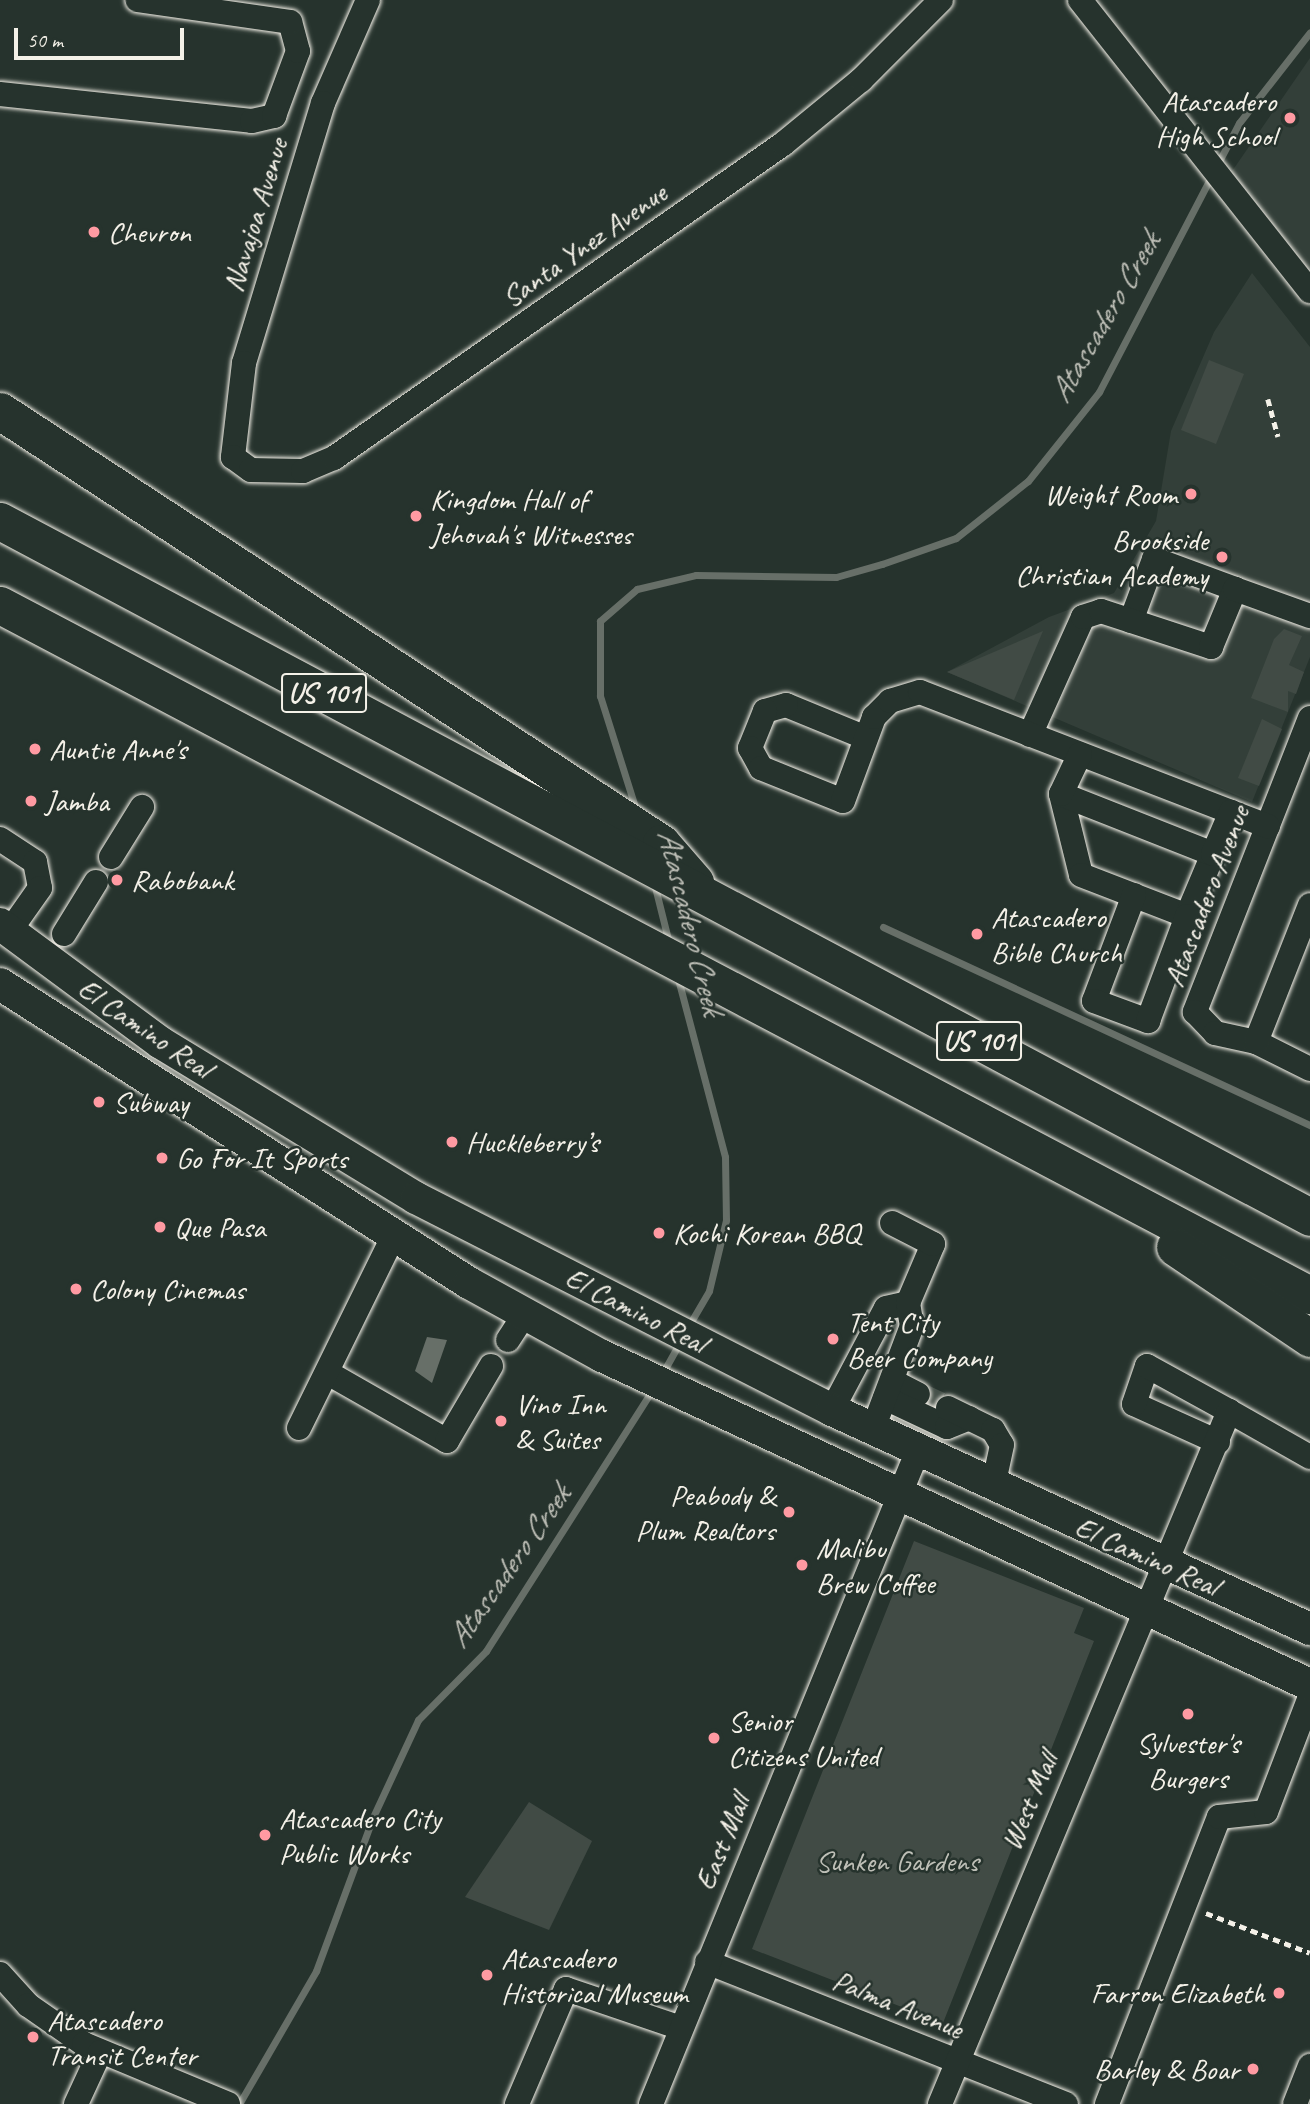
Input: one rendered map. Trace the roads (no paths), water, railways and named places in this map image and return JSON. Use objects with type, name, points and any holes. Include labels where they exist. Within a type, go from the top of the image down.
[{"type":"highway","points":[[0,411],[618,815],[653,858]]},
{"type":"highway","name":"US 101","points":[[9,525],[653,858],[709,899],[1310,1217]]},
{"type":"highway","name":"US 101","points":[[5,608],[1310,1295]]},
{"type":"highway","points":[[1017,1141],[1310,1338]]},
{"type":"highway","points":[[1249,1184],[1310,1204]]},
{"type":"main road","name":"El Camino Real","points":[[5,928],[161,1042],[336,1152],[783,1387],[993,1487],[1310,1629]]},
{"type":"main road","name":"El Camino Real","points":[[0,984],[525,1314],[657,1382],[897,1496],[1143,1611],[1310,1685]]},
{"type":"street","points":[[0,94],[252,121],[274,116],[298,51],[289,22],[138,0]]},
{"type":"street","name":"Navajoa Avenue","points":[[233,457],[244,363],[280,230],[323,103],[368,0]]},
{"type":"street","name":"Santa Ynez Avenue","points":[[233,457],[251,470],[272,473],[303,471],[334,458],[783,144],[860,80],[941,0]]},
{"type":"street","points":[[1080,0],[1217,181],[1310,291]]},
{"type":"street","points":[[1131,621],[1154,559],[1310,616]]},
{"type":"street","points":[[1030,735],[1083,617],[1101,611],[1211,648],[1235,589]]},
{"type":"street","points":[[864,737],[786,705],[765,711],[750,748],[761,768],[843,802],[864,737],[890,701],[920,692],[1268,826]]},
{"type":"street","name":"Atascadero Avenue","points":[[1256,1042],[1215,1033],[1195,1012],[1310,718]]},
{"type":"street","points":[[1080,754],[1061,794],[1081,875],[1187,916]]},
{"type":"street","points":[[1061,794],[1213,854]]},
{"type":"street","points":[[111,857],[142,807]]},
{"type":"street","points":[[1134,895],[1094,1002],[1148,1021],[1187,916],[1231,812]]},
{"type":"street","points":[[0,839],[34,862],[40,888],[5,928]]},
{"type":"street","points":[[64,933],[96,882]]},
{"type":"street","points":[[1310,905],[1256,1042],[1310,1069]]},
{"type":"street","points":[[873,1429],[912,1326],[908,1303],[933,1244],[892,1223]]},
{"type":"street","points":[[299,1429],[395,1233]]},
{"type":"street","points":[[832,1410],[886,1308],[908,1303]]},
{"type":"street","points":[[508,1340],[525,1314]]},
{"type":"street","points":[[328,1373],[447,1441],[491,1366]]},
{"type":"street","points":[[1217,1442],[1134,1404],[1147,1366],[1310,1457]]},
{"type":"street","points":[[889,1390],[918,1394]]},
{"type":"street","points":[[889,1390],[947,1427],[959,1413],[993,1430],[1002,1444],[993,1487]]},
{"type":"street","name":"West Mall","points":[[940,2104],[1143,1611],[1229,1411]]},
{"type":"street","name":"East Mall","points":[[651,2104],[918,1450]]},
{"type":"street","points":[[1107,2104],[1219,1817],[1266,1812],[1310,1697]]},
{"type":"street","name":"Palma Avenue","points":[[707,1962],[1066,2104]]},
{"type":"street","points":[[0,1974],[28,2005],[100,2052],[228,2104]]},
{"type":"street","points":[[517,2104],[566,1989],[681,2028]]},
{"type":"street","points":[[76,2104],[100,2052]]},
{"type":"street","points":[[1295,2104],[1310,2066]]},
{"type":"waterway","name":"Atascadero Creek","points":[[636,810],[600,696],[600,621],[637,589],[696,575],[836,577],[882,564],[956,538],[1028,481],[1099,392],[1239,123],[1310,32]]},
{"type":"waterway","name":"Atascadero Creek","points":[[654,883],[669,943]]},
{"type":"waterway","points":[[883,927],[1310,1125]]},
{"type":"waterway","name":"Atascadero Creek","points":[[677,975],[725,1157],[726,1220],[709,1291],[688,1327]]},
{"type":"waterway","name":"Atascadero Creek","points":[[661,1376],[681,1340]]},
{"type":"waterway","name":"Atascadero Creek","points":[[239,2104],[316,1971],[373,1817],[418,1720],[486,1651],[653,1389]]},
{"type":"tunnel","points":[[918,1394],[948,1408]]},
{"type":"place","name":"Atascadero High School","points":[[1290,118]]},
{"type":"place","name":"Chevron","points":[[94,232]]},
{"type":"place","name":"Weight Room","points":[[1191,494]]},
{"type":"place","name":"Kingdom Hall of Jehovah's Witnesses","points":[[416,516]]},
{"type":"place","name":"Brookside Christian Academy","points":[[1222,557]]},
{"type":"place","name":"Auntie Anne's","points":[[35,749]]},
{"type":"place","name":"Jamba","points":[[31,801]]},
{"type":"place","name":"Rabobank","points":[[117,880]]},
{"type":"place","name":"Atascadero Bible Church","points":[[977,934]]},
{"type":"place","name":"Subway","points":[[99,1102]]},
{"type":"place","name":"Huckleberry’s","points":[[452,1142]]},
{"type":"place","name":"Go For It Sports","points":[[162,1158]]},
{"type":"place","name":"Que Pasa","points":[[160,1227]]},
{"type":"place","name":"Kochi Korean BBQ","points":[[659,1233]]},
{"type":"place","name":"Colony Cinemas","points":[[76,1289]]},
{"type":"place","name":"Tent City Beer Company","points":[[833,1339]]},
{"type":"place","name":"Vino Inn & Suites","points":[[501,1421]]},
{"type":"place","name":"Peabody & Plum Realtors","points":[[789,1512]]},
{"type":"place","name":"Malibu Brew Coffee","points":[[802,1565]]},
{"type":"place","name":"Sylvester's Burgers","points":[[1188,1714]]},
{"type":"place","name":"Senior Citizens United","points":[[714,1738]]},
{"type":"place","name":"Atascadero City Public Works","points":[[265,1835]]},
{"type":"place","name":"Atascadero Historical Museum","points":[[487,1975]]},
{"type":"place","name":"Farron Elizabeth","points":[[1279,1993]]},
{"type":"place","name":"Atascadero Transit Center","points":[[33,2037]]},
{"type":"place","name":"Barley & Boar","points":[[1253,2069]]},
{"type":"park label","name":"Sunken Gardens","points":[[897,1861]]}]
